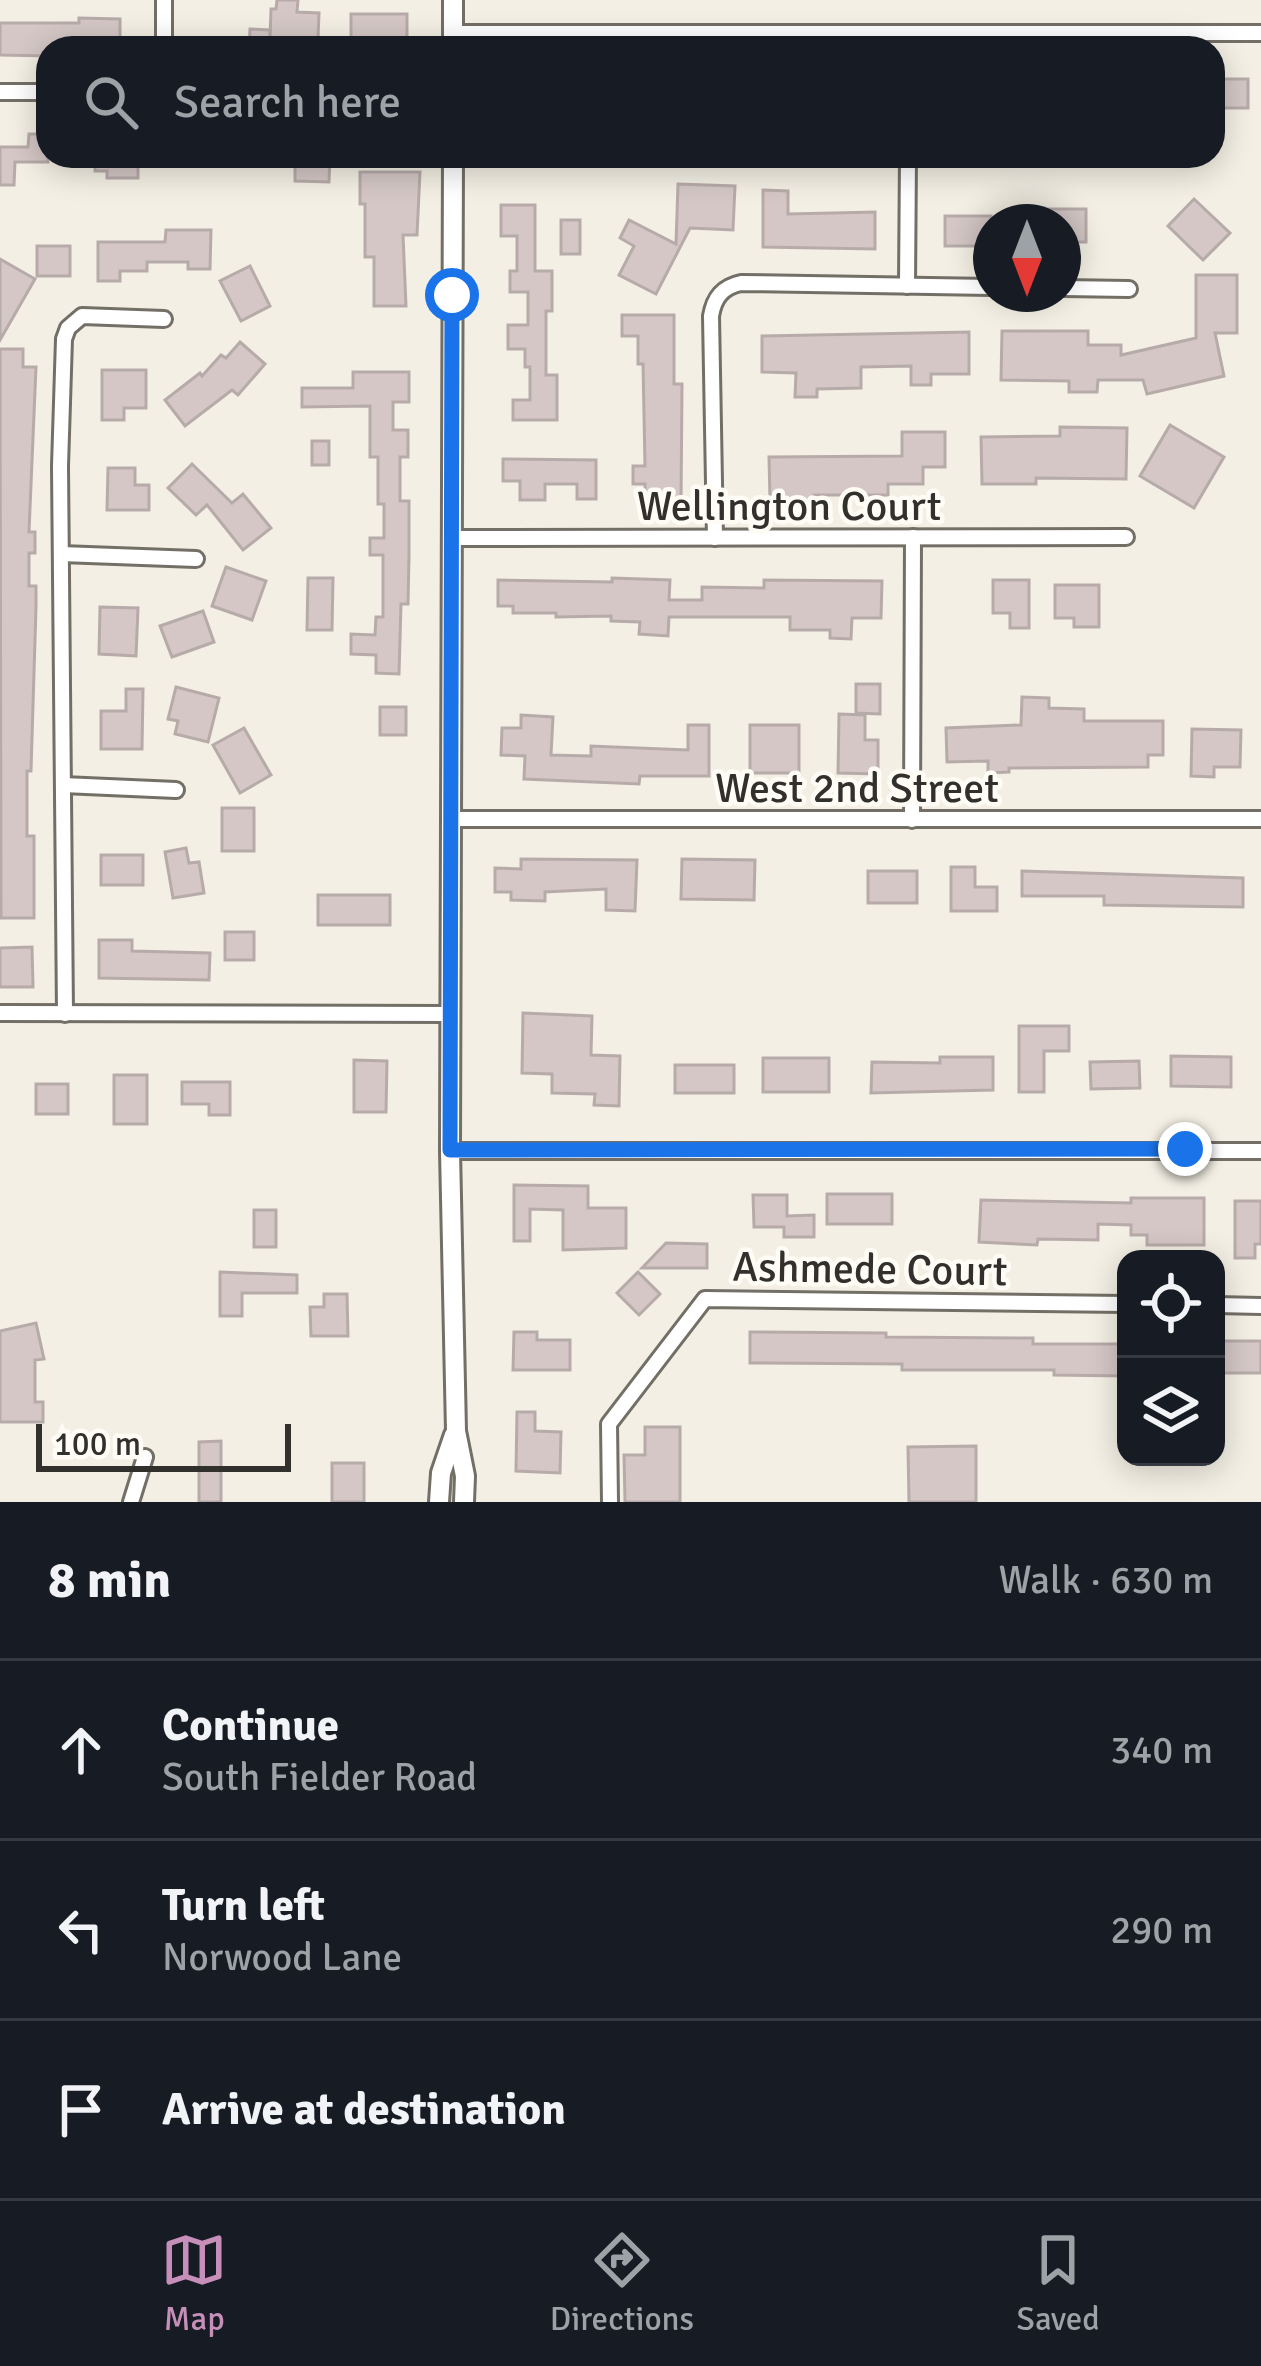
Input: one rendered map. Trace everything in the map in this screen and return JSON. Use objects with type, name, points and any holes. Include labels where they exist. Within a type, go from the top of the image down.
[{"type":"main road","points":[[453,0],[453,36]]},
{"type":"main road","points":[[453,168],[450,1150],[456,1431],[465,1476],[464,1502]]},
{"type":"main road","points":[[439,1502],[441,1473],[456,1431]]},
{"type":"street","points":[[164,0],[164,36]]},
{"type":"street","points":[[1110,36],[1261,33]]},
{"type":"street","points":[[0,92],[36,92]]},
{"type":"street","points":[[907,286],[908,168]]},
{"type":"street","points":[[715,538],[713,302],[729,286],[973,287]]},
{"type":"street","points":[[1081,288],[1129,289]]},
{"type":"street","points":[[64,1014],[63,360],[68,328],[82,316],[164,319]]},
{"type":"street","points":[[912,820],[913,537]]},
{"type":"street","name":"Wellington Court","points":[[452,538],[1126,537]]},
{"type":"street","points":[[61,554],[196,559]]},
{"type":"street","points":[[63,785],[176,790]]},
{"type":"street","name":"West 2nd Street","points":[[452,819],[1261,819]]},
{"type":"street","points":[[0,1013],[450,1014]]},
{"type":"street","points":[[450,1150],[1261,1150]]},
{"type":"street","name":"Ashmede Court","points":[[610,1502],[609,1424],[705,1300],[1117,1304]]},
{"type":"street","points":[[1225,1305],[1261,1306]]},
{"type":"street","points":[[131,1502],[145,1457]]},
{"type":"building","points":[[277,0],[298,0],[297,12],[319,13],[318,36],[270,36],[271,9],[276,9]]},
{"type":"building","points":[[351,14],[407,14],[407,36],[351,36]]},
{"type":"building","points":[[79,18],[120,19],[120,36],[36,36],[36,56],[0,55],[0,23],[79,23]]},
{"type":"building","points":[[250,29],[270,30],[270,36],[250,36]]},
{"type":"building","points":[[1225,79],[1248,79],[1248,108],[1225,108]]},
{"type":"building","points":[[29,134],[36,134],[36,162],[15,162],[14,185],[0,185],[0,147],[28,147]]},
{"type":"building","points":[[138,168],[138,178],[107,178],[107,171],[95,171]]},
{"type":"building","points":[[295,168],[330,168],[329,182],[295,181]]},
{"type":"building","points":[[360,172],[420,172],[417,235],[403,235],[406,306],[374,306],[374,257],[365,257]]},
{"type":"building","points":[[678,184],[735,186],[733,230],[690,228],[656,294],[619,275],[634,246],[620,238],[629,220],[676,244]]},
{"type":"building","points":[[763,190],[788,191],[788,214],[875,212],[875,249],[763,247]]},
{"type":"building","points":[[1194,199],[1230,233],[1203,260],[1168,226]]},
{"type":"building","points":[[501,205],[535,205],[535,271],[552,271],[552,311],[546,311],[546,375],[557,375],[557,420],[513,420],[513,400],[530,400],[530,367],[525,367],[525,349],[508,349],[508,325],[528,325],[528,292],[510,292],[510,271],[517,271],[517,236],[501,236]]},
{"type":"building","points":[[1081,209],[1086,209],[1086,242],[1081,242]]},
{"type":"building","points":[[945,216],[973,216],[973,246],[945,246]]},
{"type":"building","points":[[561,220],[580,220],[580,254],[561,254]]},
{"type":"building","points":[[166,230],[211,230],[210,269],[188,269],[188,262],[147,262],[147,271],[120,271],[120,281],[98,281],[98,242],[165,242]]},
{"type":"building","points":[[37,246],[70,246],[70,276],[37,276]]},
{"type":"building","points":[[0,259],[35,279],[0,340]]},
{"type":"building","points":[[250,266],[270,306],[241,321],[220,281]]},
{"type":"building","points":[[1196,275],[1237,275],[1237,333],[1215,333],[1224,376],[1147,394],[1143,380],[1098,380],[1097,392],[1069,392],[1069,381],[1001,380],[1002,331],[1088,331],[1088,345],[1121,345],[1121,355],[1196,338]]},
{"type":"building","points":[[622,315],[674,315],[674,384],[682,384],[681,505],[645,505],[645,484],[633,484],[633,466],[645,466],[643,364],[638,364],[638,336],[622,336]]},
{"type":"building","points":[[969,332],[969,374],[931,374],[931,385],[911,385],[911,366],[861,367],[861,388],[817,389],[817,397],[795,397],[796,373],[762,372],[762,336]]},
{"type":"building","points":[[240,342],[265,364],[238,395],[232,390],[185,426],[165,400],[200,373],[202,376],[221,355],[226,358]]},
{"type":"building","points":[[0,349],[23,349],[23,367],[36,367],[29,532],[35,532],[35,553],[29,553],[29,586],[36,586],[36,607],[31,771],[27,771],[27,836],[34,836],[34,918],[1,918]]},
{"type":"building","points":[[102,370],[146,370],[146,408],[124,408],[124,420],[102,420]]},
{"type":"building","points":[[353,372],[409,372],[409,402],[393,402],[393,430],[408,430],[408,457],[400,457],[400,501],[409,501],[409,555],[408,604],[401,604],[399,674],[376,673],[376,655],[351,654],[351,634],[375,635],[376,617],[383,617],[383,555],[370,555],[370,538],[384,538],[384,504],[378,504],[378,457],[370,457],[370,406],[302,407],[302,388],[353,388]]},
{"type":"building","points":[[1170,425],[1224,457],[1194,508],[1140,476]]},
{"type":"building","points":[[1060,427],[1127,428],[1126,479],[1036,478],[1036,484],[982,484],[981,437],[1060,436]]},
{"type":"building","points":[[902,432],[945,432],[945,467],[923,467],[923,484],[888,484],[888,495],[814,495],[815,500],[770,501],[769,457],[902,456]]},
{"type":"building","points":[[312,441],[329,441],[329,465],[312,465]]},
{"type":"building","points":[[503,459],[596,460],[596,499],[577,499],[577,484],[545,484],[545,500],[520,500],[520,481],[503,481]]},
{"type":"building","points":[[192,464],[232,503],[243,494],[271,528],[243,550],[207,505],[196,515],[168,488]]},
{"type":"building","points":[[108,468],[135,468],[135,485],[149,485],[149,510],[107,510]]},
{"type":"building","points":[[226,567],[266,581],[252,620],[212,606]]},
{"type":"building","points":[[308,578],[333,578],[332,630],[307,630]]},
{"type":"building","points":[[612,578],[670,580],[669,600],[702,600],[702,587],[764,588],[764,580],[882,581],[881,618],[852,618],[851,639],[830,638],[830,630],[790,630],[790,617],[669,617],[668,636],[639,634],[640,622],[611,621],[611,616],[556,617],[556,613],[513,613],[513,606],[498,606],[498,580],[612,582]]},
{"type":"building","points":[[993,580],[1029,580],[1029,628],[1010,628],[1010,613],[993,613]]},
{"type":"building","points":[[1055,585],[1099,585],[1099,627],[1074,627],[1074,618],[1055,618]]},
{"type":"building","points":[[100,607],[138,608],[136,656],[99,654]]},
{"type":"building","points":[[203,611],[214,642],[172,657],[160,626]]},
{"type":"building","points":[[856,684],[880,684],[880,714],[856,713]]},
{"type":"building","points":[[176,687],[219,698],[208,742],[175,734],[178,721],[168,719]]},
{"type":"building","points":[[126,689],[143,689],[142,749],[101,749],[101,711],[126,711]]},
{"type":"building","points":[[1022,697],[1049,698],[1049,708],[1084,709],[1084,721],[1163,721],[1163,755],[1148,755],[1148,767],[1009,768],[1009,772],[988,773],[988,761],[947,762],[946,728],[1021,725]]},
{"type":"building","points":[[380,707],[406,707],[406,735],[380,735]]},
{"type":"building","points":[[839,714],[865,715],[865,740],[878,740],[878,774],[838,773]]},
{"type":"building","points":[[521,715],[553,717],[551,755],[591,756],[591,746],[688,750],[688,725],[709,725],[709,776],[640,776],[639,784],[524,779],[525,756],[501,755],[502,728],[521,728]]},
{"type":"building","points":[[750,725],[799,725],[799,773],[750,773]]},
{"type":"building","points":[[244,728],[271,775],[240,793],[213,745]]},
{"type":"building","points":[[1192,729],[1241,730],[1240,767],[1214,767],[1214,777],[1191,776]]},
{"type":"building","points":[[222,808],[254,808],[254,851],[222,851]]},
{"type":"building","points":[[186,848],[189,863],[199,862],[204,893],[173,898],[165,852]]},
{"type":"building","points":[[101,855],[143,855],[143,885],[101,885]]},
{"type":"building","points":[[521,859],[637,860],[635,911],[606,910],[606,889],[545,892],[545,901],[511,900],[511,892],[495,892],[495,868],[521,869]]},
{"type":"building","points":[[682,859],[755,860],[754,900],[681,899]]},
{"type":"building","points":[[951,867],[975,867],[975,887],[997,887],[997,911],[951,911]]},
{"type":"building","points":[[868,871],[917,871],[917,903],[868,903]]},
{"type":"building","points":[[1022,871],[1243,878],[1243,907],[1104,905],[1104,896],[1022,896]]},
{"type":"building","points":[[318,895],[390,895],[390,925],[318,925]]},
{"type":"building","points":[[225,932],[254,932],[254,960],[225,960]]},
{"type":"building","points":[[99,940],[132,940],[132,951],[210,953],[209,980],[99,978]]},
{"type":"building","points":[[32,947],[33,987],[0,987],[0,948]]},
{"type":"building","points":[[523,1013],[592,1016],[591,1055],[620,1056],[619,1106],[594,1105],[595,1094],[552,1093],[552,1074],[522,1073]]},
{"type":"building","points":[[1019,1026],[1069,1026],[1069,1051],[1044,1051],[1044,1092],[1019,1092]]},
{"type":"building","points":[[1171,1056],[1231,1057],[1231,1087],[1171,1086]]},
{"type":"building","points":[[940,1057],[993,1057],[993,1090],[871,1093],[872,1062],[940,1063]]},
{"type":"building","points":[[763,1058],[829,1058],[829,1092],[763,1092]]},
{"type":"building","points":[[354,1060],[387,1061],[386,1112],[354,1112]]},
{"type":"building","points":[[1139,1061],[1140,1088],[1091,1089],[1090,1062]]},
{"type":"building","points":[[675,1065],[734,1065],[734,1093],[675,1093]]},
{"type":"building","points":[[114,1075],[147,1075],[147,1124],[114,1124]]},
{"type":"building","points":[[182,1082],[230,1082],[230,1115],[209,1115],[209,1104],[182,1104]]},
{"type":"building","points":[[36,1084],[68,1084],[68,1114],[36,1114]]},
{"type":"building","points":[[514,1185],[588,1186],[588,1208],[626,1208],[626,1248],[563,1250],[563,1210],[530,1209],[530,1241],[514,1241]]},
{"type":"building","points":[[827,1194],[892,1194],[892,1224],[827,1224]]},
{"type":"building","points":[[753,1195],[787,1195],[787,1216],[814,1215],[814,1237],[784,1237],[784,1227],[754,1227]]},
{"type":"building","points":[[1131,1198],[1204,1198],[1204,1245],[1147,1245],[1147,1235],[1131,1235],[1131,1225],[1098,1224],[1098,1240],[1038,1239],[1037,1245],[979,1242],[981,1200],[1131,1203]]},
{"type":"building","points":[[1235,1201],[1261,1201],[1261,1244],[1255,1244],[1255,1258],[1235,1258]]},
{"type":"building","points":[[254,1210],[276,1210],[276,1247],[254,1247]]},
{"type":"building","points":[[666,1243],[707,1244],[707,1268],[642,1268]]},
{"type":"building","points":[[220,1272],[297,1275],[297,1293],[242,1293],[242,1316],[220,1316]]},
{"type":"building","points":[[638,1272],[660,1294],[639,1315],[617,1293]]},
{"type":"building","points":[[324,1294],[347,1294],[348,1336],[311,1336],[310,1307],[324,1307]]},
{"type":"building","points":[[36,1323],[44,1359],[35,1360],[35,1402],[43,1402],[43,1422],[0,1422],[0,1331]]},
{"type":"building","points":[[514,1332],[537,1332],[537,1340],[570,1340],[570,1370],[513,1370]]},
{"type":"building","points":[[750,1332],[1117,1344],[1117,1376],[1054,1375],[1054,1370],[902,1370],[902,1364],[750,1363]]},
{"type":"building","points":[[1225,1341],[1261,1341],[1261,1373],[1225,1373]]},
{"type":"building","points":[[517,1412],[535,1412],[535,1431],[561,1432],[560,1473],[516,1471]]},
{"type":"building","points":[[645,1427],[680,1427],[680,1502],[625,1502],[624,1455],[645,1455]]},
{"type":"building","points":[[221,1441],[221,1502],[199,1502],[199,1442]]},
{"type":"building","points":[[976,1446],[976,1502],[909,1502],[908,1447]]},
{"type":"building","points":[[332,1463],[364,1463],[364,1502],[332,1502]]},
{"type":"route","points":[[452,295],[450,1150],[1185,1149]]}]
